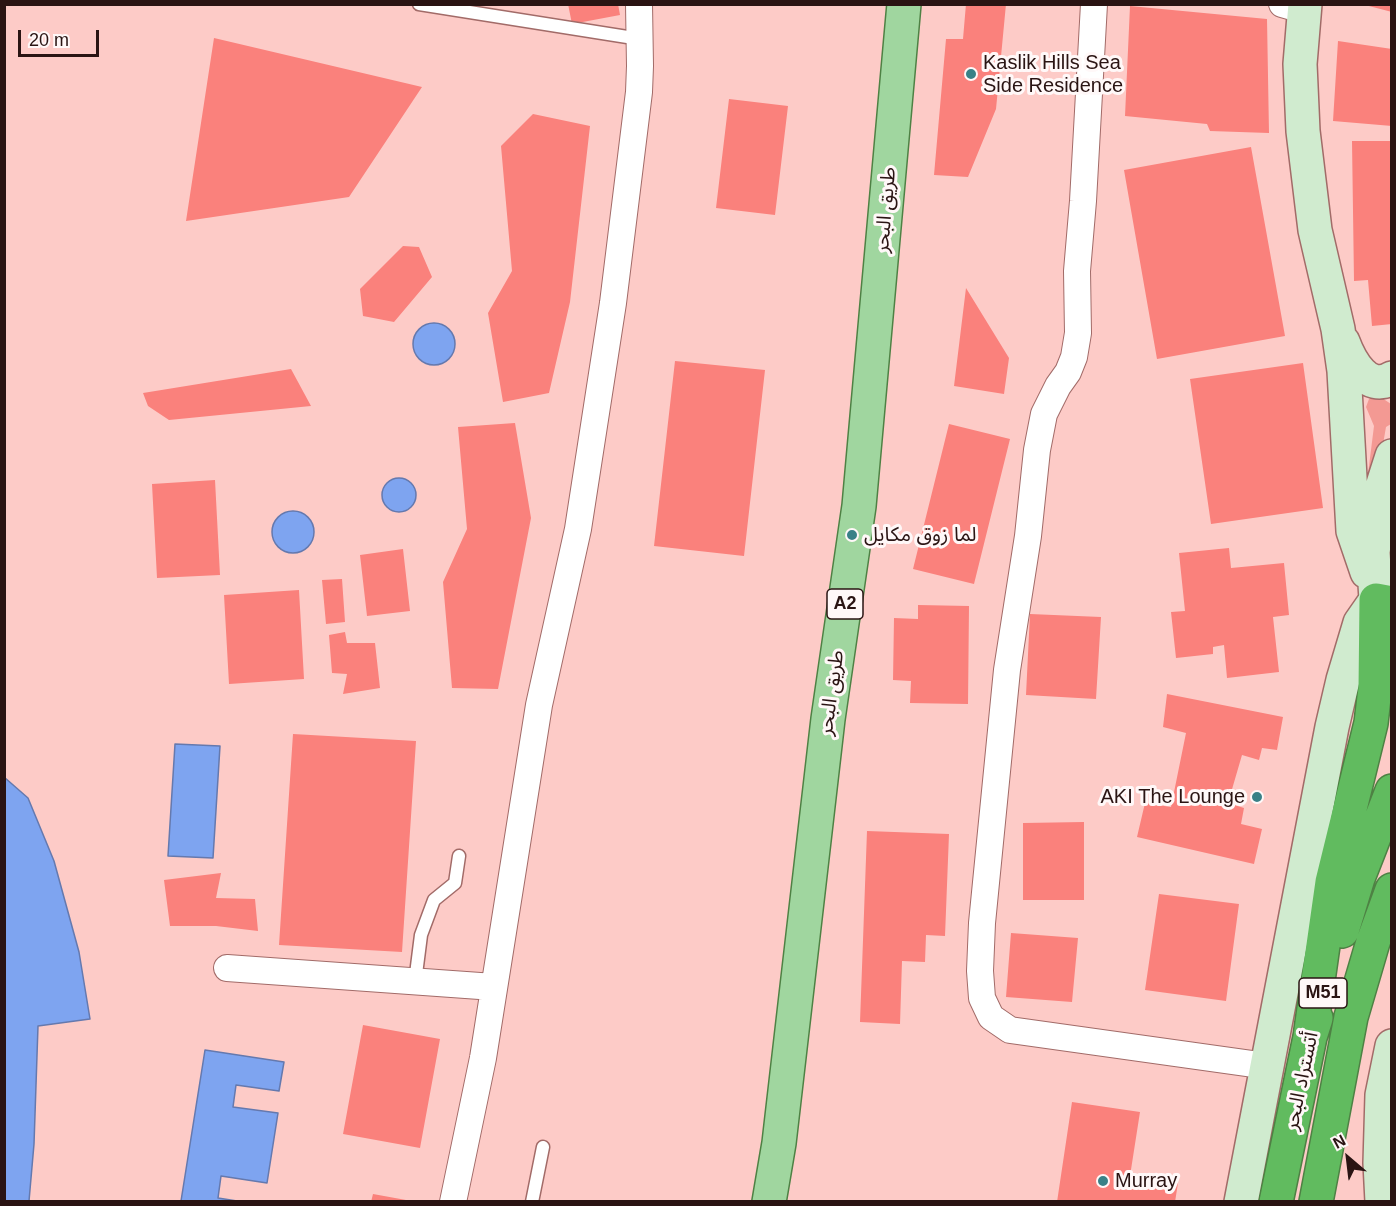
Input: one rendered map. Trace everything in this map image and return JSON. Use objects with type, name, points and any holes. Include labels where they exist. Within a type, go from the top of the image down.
[{"type":"highway","points":[[1310,1037],[1332,882],[1371,723],[1384,602]]},
{"type":"highway","name":"أتستراد البحر","points":[[1276,1202],[1310,1037],[1358,878],[1392,791]]},
{"type":"highway","name":"أتستراد البحر","points":[[1316,1202],[1351,1017],[1373,942],[1392,890]]},
{"type":"main road","name":"طريق البحر","points":[[770,1202],[779,1143],[828,719],[859,506],[904,4]]},
{"type":"main road","points":[[1297,6],[1303,131],[1315,230],[1338,329],[1344,371],[1353,531],[1384,602]]},
{"type":"main road","points":[[1338,329],[1353,364],[1362,375],[1386,384]]},
{"type":"main road","points":[[1384,602],[1373,552],[1389,472]]},
{"type":"main road","points":[[1241,1202],[1332,726],[1360,623],[1384,602]]},
{"type":"main road","points":[[1382,1202],[1380,1163],[1382,1095],[1392,1046]]},
{"type":"street","points":[[453,1202],[483,1058],[539,705],[581,507],[613,303],[639,92],[639,4]]},
{"type":"street","points":[[1094,4],[1077,270],[1078,333],[1074,357],[1068,372],[1044,414],[1037,450],[1030,518],[1006,670],[982,922],[980,971],[982,998],[991,1017],[1010,1030],[1267,1066]]},
{"type":"street","points":[[227,968],[494,987]]},
{"type":"lane","points":[[419,4],[640,39]]},
{"type":"lane","points":[[415,982],[422,935],[434,900],[455,883],[459,856]]},
{"type":"lane","points":[[532,1202],[543,1147]]},
{"type":"shaded area","points":[[1379,396],[1391,404],[1391,424],[1386,427],[1378,473],[1368,474],[1374,426],[1366,407],[1369,399]]},
{"type":"water","points":[[434,323],[449,329],[455,344],[449,359],[434,365],[419,359],[413,344],[419,329]]},
{"type":"water","points":[[399,478],[411,483],[416,495],[411,507],[399,512],[387,507],[382,495],[387,483]]},
{"type":"water","points":[[293,511],[308,517],[314,532],[308,547],[293,553],[278,547],[272,532],[278,517]]},
{"type":"water","points":[[175,744],[220,746],[213,858],[168,856]]},
{"type":"water","points":[[4,777],[28,798],[54,861],[79,952],[90,1019],[38,1026],[34,1144],[29,1201],[5,1201]]},
{"type":"water","points":[[205,1050],[284,1062],[279,1091],[236,1085],[233,1107],[278,1113],[267,1183],[221,1176],[218,1198],[237,1201],[181,1201]]},
{"type":"building","points":[[568,4],[618,4],[620,15],[572,24]]},
{"type":"building","name":"Kaslik Hills Sea Side Residence","points":[[966,4],[1006,4],[996,109],[968,177],[934,175],[946,39],[963,39]]},
{"type":"building","points":[[1392,4],[1392,12],[1365,5]]},
{"type":"building","points":[[1130,6],[1267,19],[1269,133],[1210,131],[1207,124],[1125,116]]},
{"type":"building","points":[[214,38],[422,87],[349,197],[186,221]]},
{"type":"building","points":[[1338,41],[1392,49],[1392,126],[1333,121]]},
{"type":"building","points":[[729,99],[788,106],[775,215],[716,208]]},
{"type":"building","points":[[533,114],[590,126],[570,302],[549,393],[503,402],[488,313],[512,271],[501,146]]},
{"type":"building","points":[[1352,141],[1392,141],[1392,324],[1372,326],[1368,280],[1354,281]]},
{"type":"building","points":[[1251,147],[1285,336],[1157,359],[1124,170]]},
{"type":"building","points":[[403,246],[419,247],[432,277],[394,322],[363,316],[360,289]]},
{"type":"building","points":[[966,288],[1009,358],[1004,394],[954,386]]},
{"type":"building","points":[[675,361],[765,370],[744,556],[654,546]]},
{"type":"building","points":[[1303,363],[1323,508],[1211,524],[1190,379]]},
{"type":"building","points":[[291,369],[311,406],[169,420],[148,406],[143,393]]},
{"type":"building","points":[[515,423],[531,518],[498,689],[452,688],[443,582],[467,529],[458,427]]},
{"type":"building","points":[[949,424],[1010,439],[974,584],[913,569]]},
{"type":"building","points":[[215,480],[220,575],[157,578],[152,484]]},
{"type":"building","points":[[1229,548],[1231,568],[1284,563],[1289,615],[1273,617],[1279,672],[1227,678],[1224,645],[1213,647],[1213,654],[1176,658],[1171,612],[1185,611],[1179,553]]},
{"type":"building","points":[[403,549],[410,611],[367,616],[360,555]]},
{"type":"building","points":[[342,579],[345,622],[326,624],[322,580]]},
{"type":"building","points":[[299,590],[304,679],[229,684],[224,595]]},
{"type":"building","points":[[918,605],[969,606],[968,704],[910,703],[911,681],[893,680],[894,618],[918,619]]},
{"type":"building","points":[[1030,614],[1101,617],[1096,699],[1026,695]]},
{"type":"building","points":[[345,632],[347,643],[375,643],[380,688],[343,694],[347,674],[332,673],[329,635]]},
{"type":"building","points":[[1167,694],[1283,717],[1277,750],[1262,748],[1259,760],[1242,755],[1228,803],[1244,808],[1241,824],[1262,829],[1254,864],[1137,837],[1145,803],[1171,807],[1186,733],[1163,727]]},
{"type":"building","points":[[293,734],[416,741],[402,952],[279,945]]},
{"type":"building","points":[[1084,822],[1084,900],[1023,900],[1023,823]]},
{"type":"building","points":[[867,831],[949,834],[945,936],[926,935],[925,962],[902,961],[900,1024],[860,1022]]},
{"type":"building","points":[[221,873],[216,898],[255,899],[258,931],[216,926],[170,926],[164,880]]},
{"type":"building","points":[[1159,894],[1239,904],[1226,1001],[1145,990]]},
{"type":"building","points":[[1011,933],[1078,938],[1072,1002],[1006,997]]},
{"type":"building","points":[[363,1025],[440,1039],[420,1148],[343,1134]]},
{"type":"building","points":[[1072,1102],[1140,1112],[1130,1176],[1178,1183],[1175,1202],[1057,1202]]},
{"type":"building","points":[[373,1194],[406,1200],[406,1202],[371,1202]]},
{"type":"place","name":"Kaslik Hills Sea Side Residence","points":[[971,74]]},
{"type":"place","name":"لما زوق مكايل","points":[[852,535]]},
{"type":"place","name":"AKI The Lounge","points":[[1257,797]]},
{"type":"place","name":"Murray","points":[[1103,1181]]}]
